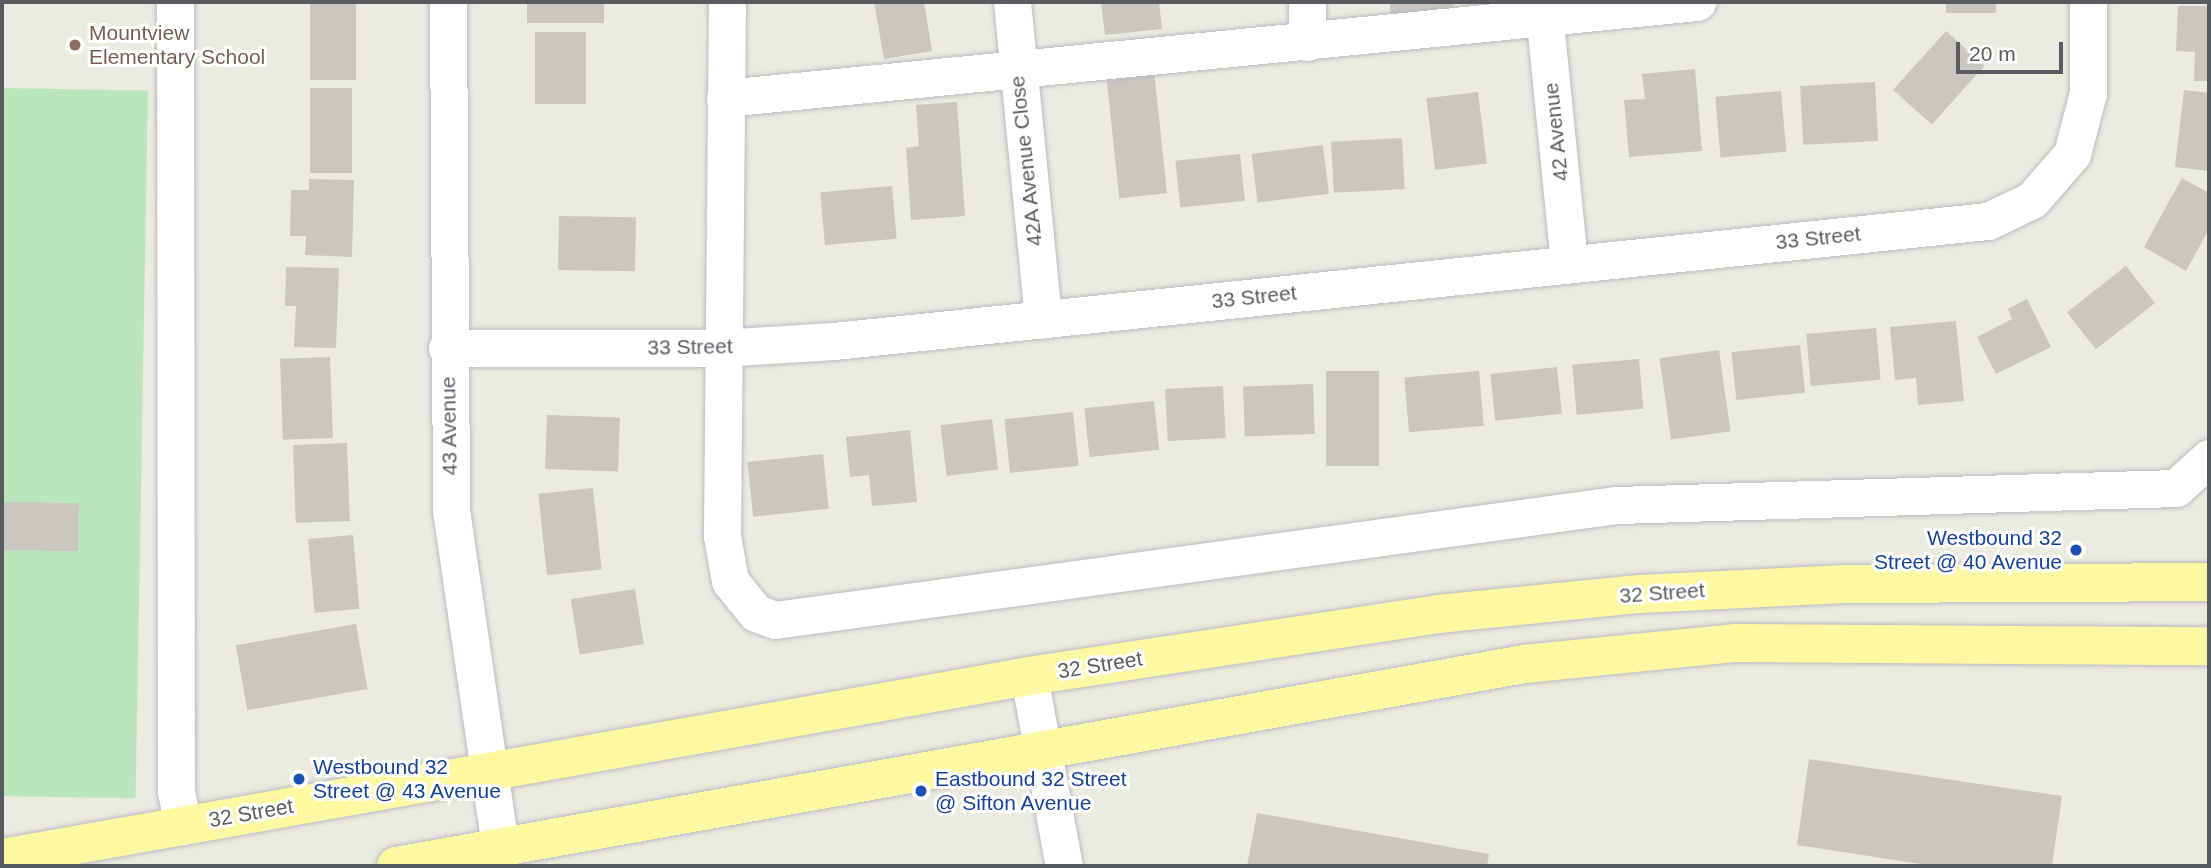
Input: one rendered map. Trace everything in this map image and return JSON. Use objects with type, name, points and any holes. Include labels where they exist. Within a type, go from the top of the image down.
[{"type":"main road","name":"32 Street","points":[[2,858],[486,769],[1029,676],[1438,614],[1640,594],[1845,584],[2209,582]]},
{"type":"main road","points":[[396,866],[1042,748],[1524,664],[1723,644],[2209,646]]},
{"type":"main road","points":[[2115,646],[2209,668]]},
{"type":"street","points":[[175,2],[176,778],[183,826]]},
{"type":"street","name":"43 Avenue","points":[[448,2],[447,348],[457,583],[500,846]]},
{"type":"street","points":[[727,2],[719,348],[722,536],[730,581],[756,613],[775,620],[1617,505],[2176,488],[2209,457]]},
{"type":"street","name":"42A Avenue Close","points":[[1012,2],[1043,319]]},
{"type":"street","points":[[1307,2],[1307,42]]},
{"type":"street","points":[[725,98],[1307,42],[1543,10],[1697,2]]},
{"type":"street","name":"33 Street","points":[[447,348],[719,348],[1043,319],[1988,221],[2049,185],[2072,154],[2086,112],[2088,2]]},
{"type":"street","name":"42 Avenue","points":[[1543,10],[1569,263]]},
{"type":"street","points":[[1029,676],[1064,866]]},
{"type":"green space","points":[[2,88],[148,91],[136,798],[2,796]]},
{"type":"building","points":[[310,2],[356,2],[356,80],[310,80]]},
{"type":"building","points":[[527,2],[604,2],[604,23],[527,23]]},
{"type":"building","points":[[874,2],[924,2],[932,51],[884,59]]},
{"type":"building","points":[[1101,2],[1159,2],[1162,29],[1105,35]]},
{"type":"building","points":[[1390,2],[1454,2],[1454,19],[1390,19]]},
{"type":"building","points":[[1946,2],[1996,2],[1996,13],[1946,13]]},
{"type":"building","points":[[2178,6],[2209,6],[2209,81],[2194,81],[2195,52],[2176,51]]},
{"type":"building","points":[[1946,31],[1985,66],[1932,125],[1893,90]]},
{"type":"building","points":[[535,32],[586,32],[586,104],[535,104]]},
{"type":"building","points":[[1695,69],[1702,151],[1629,157],[1624,100],[1645,99],[1642,74]]},
{"type":"building","points":[[1154,70],[1167,193],[1119,198],[1106,75]]},
{"type":"building","points":[[1875,82],[1878,141],[1803,145],[1800,86]]},
{"type":"building","points":[[310,88],[352,88],[352,173],[310,173]]},
{"type":"building","points":[[2184,90],[2209,93],[2209,171],[2175,167]]},
{"type":"building","points":[[1781,91],[1786,152],[1721,158],[1715,97]]},
{"type":"building","points":[[1478,92],[1487,163],[1435,170],[1426,98]]},
{"type":"building","points":[[957,102],[965,216],[911,220],[906,148],[919,146],[916,105]]},
{"type":"building","points":[[1402,138],[1405,189],[1334,193],[1331,142]]},
{"type":"building","points":[[1323,145],[1329,194],[1258,202],[1252,154]]},
{"type":"building","points":[[1240,154],[1245,201],[1180,208],[1175,161]]},
{"type":"building","points":[[2182,178],[2209,193],[2209,229],[2186,271],[2144,247]]},
{"type":"building","points":[[309,179],[354,180],[352,257],[305,255],[306,236],[290,236],[291,190],[309,190]]},
{"type":"building","points":[[892,186],[897,239],[825,245],[820,192]]},
{"type":"building","points":[[559,216],[636,217],[635,271],[558,270]]},
{"type":"building","points":[[2126,266],[2155,303],[2096,349],[2067,312]]},
{"type":"building","points":[[286,267],[339,268],[336,348],[294,347],[296,306],[285,306]]},
{"type":"building","points":[[2027,299],[2051,347],[1996,374],[1977,337],[2012,319],[2008,309]]},
{"type":"building","points":[[1956,321],[1964,401],[1918,405],[1916,378],[1895,380],[1890,327]]},
{"type":"building","points":[[1876,328],[1881,380],[1811,386],[1806,334]]},
{"type":"building","points":[[1800,345],[1805,393],[1736,400],[1731,352]]},
{"type":"building","points":[[1719,350],[1730,431],[1671,440],[1660,358]]},
{"type":"building","points":[[330,357],[333,438],[283,440],[280,359]]},
{"type":"building","points":[[1639,359],[1643,409],[1577,415],[1572,365]]},
{"type":"building","points":[[1557,367],[1562,414],[1495,421],[1490,374]]},
{"type":"building","points":[[1326,371],[1379,371],[1379,466],[1326,466]]},
{"type":"building","points":[[1479,371],[1484,426],[1409,432],[1404,378]]},
{"type":"building","points":[[1313,384],[1315,434],[1245,436],[1243,386]]},
{"type":"building","points":[[1223,386],[1226,438],[1168,441],[1165,389]]},
{"type":"building","points":[[1154,401],[1159,450],[1090,457],[1084,408]]},
{"type":"building","points":[[1073,412],[1079,466],[1010,473],[1004,419]]},
{"type":"building","points":[[547,415],[620,418],[618,472],[545,469]]},
{"type":"building","points":[[992,419],[998,470],[947,476],[940,425]]},
{"type":"building","points":[[910,430],[917,502],[872,506],[869,475],[850,477],[846,437]]},
{"type":"building","points":[[347,443],[350,521],[296,523],[293,445]]},
{"type":"building","points":[[823,454],[829,509],[753,517],[747,462]]},
{"type":"building","points":[[593,488],[602,570],[547,575],[538,494]]},
{"type":"building","points":[[2,502],[79,503],[78,551],[2,550]]},
{"type":"building","points":[[353,535],[359,609],[315,613],[308,539]]},
{"type":"building","points":[[635,589],[644,644],[580,654],[571,599]]},
{"type":"building","points":[[356,624],[367,689],[247,710],[236,645]]},
{"type":"building","points":[[1809,759],[2062,796],[2052,866],[1934,866],[1797,845]]},
{"type":"building","points":[[1257,813],[1489,854],[1487,866],[1247,866]]},
{"type":"place","name":"Mountview Elementary School","points":[[75,45]]},
{"type":"place","name":"Westbound 32 Street @ 40 Avenue","points":[[2076,550]]},
{"type":"place","name":"Westbound 32 Street @ 43 Avenue","points":[[299,779]]},
{"type":"place","name":"Eastbound 32 Street @ Sifton Avenue","points":[[921,791]]}]
